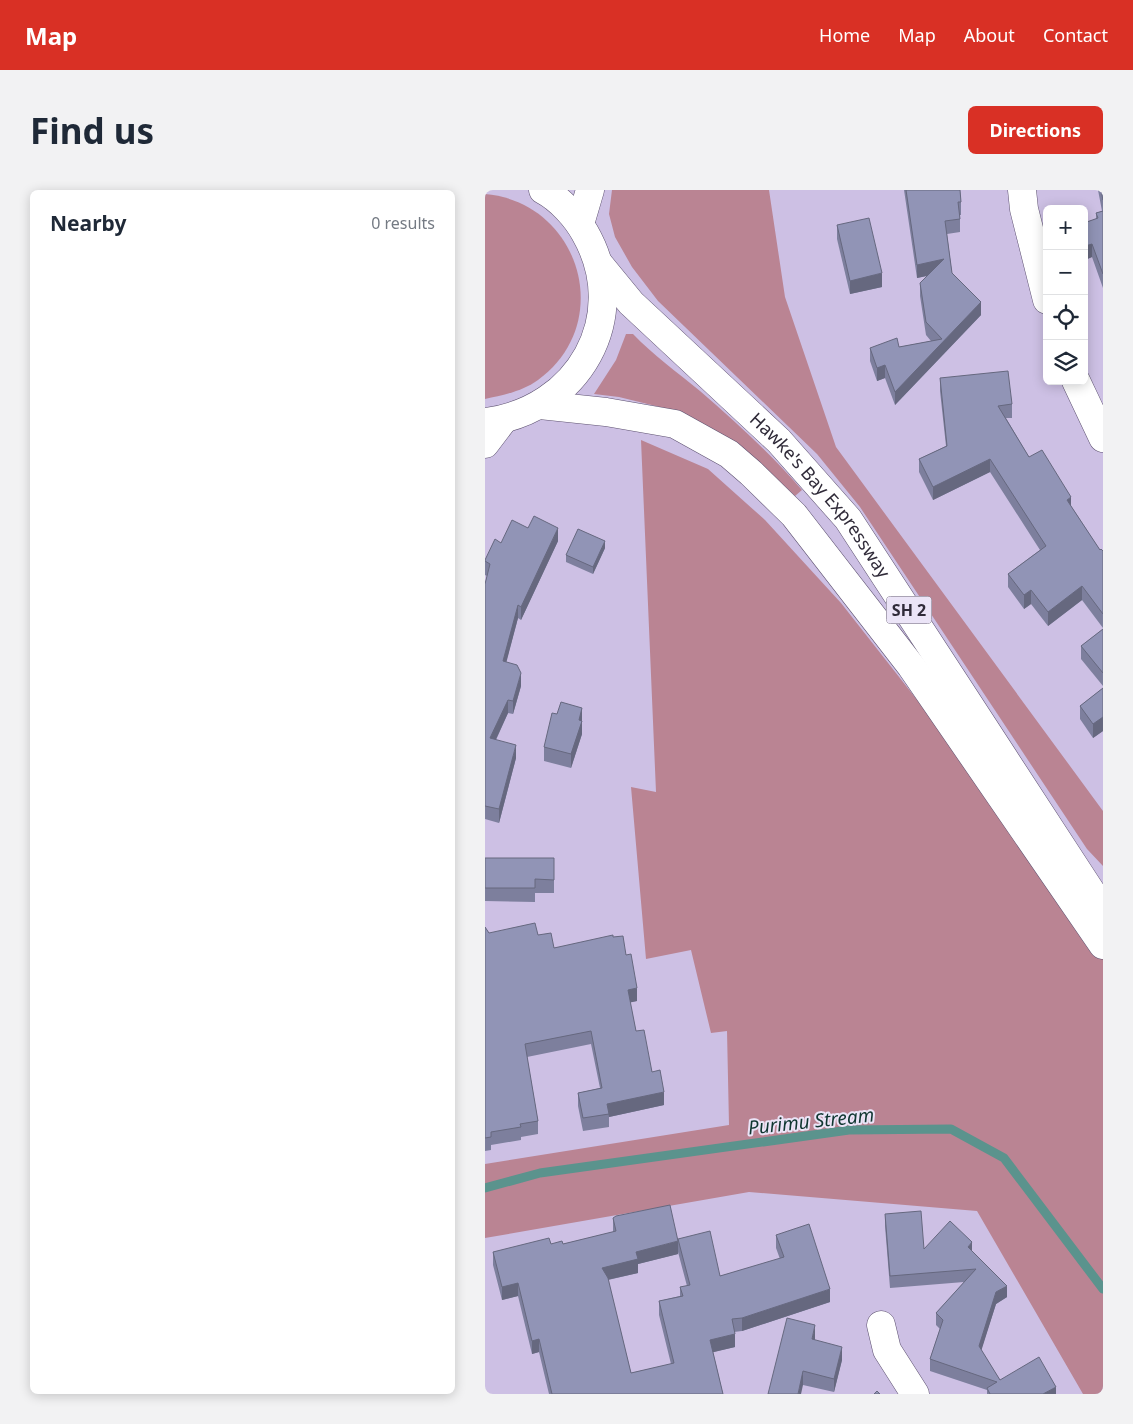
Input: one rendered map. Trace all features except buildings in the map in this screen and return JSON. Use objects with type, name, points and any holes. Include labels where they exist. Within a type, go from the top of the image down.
[{"type":"main road","name":"SH 2","points":[[543,190],[566,209],[580,224],[599,264]]},
{"type":"main road","points":[[580,224],[590,190]]},
{"type":"main road","points":[[1022,190],[1024,209],[1046,295]]},
{"type":"main road","points":[[540,406],[565,386],[585,361],[598,333],[603,301],[599,264]]},
{"type":"main road","name":"Hawke's Bay Expressway","points":[[599,264],[631,303],[779,441],[848,519],[1103,910]]},
{"type":"main road","points":[[1078,385],[1103,438]]},
{"type":"main road","name":"SH 2","points":[[494,421],[540,406]]},
{"type":"main road","name":"Hawke's Bay Expressway","points":[[540,406],[606,412],[675,424],[729,454],[751,474],[793,515],[911,666],[1103,945]]},
{"type":"main road","points":[[485,444],[494,421]]},
{"type":"main road","points":[[881,1326],[887,1350],[915,1394]]},
{"type":"shaded area","points":[[612,190],[769,190],[785,297],[836,447],[1103,811],[1103,866],[1087,849],[860,507],[817,454],[658,301],[632,267],[615,237],[609,214]]},
{"type":"shaded area","points":[[485,194],[518,202],[544,218],[564,241],[576,268],[581,298],[576,328],[562,356],[532,384],[513,392],[485,399]]},
{"type":"shaded area","points":[[626,334],[633,334],[740,426],[802,490],[795,496],[767,470],[693,419],[668,409],[619,397],[594,394],[616,360]]},
{"type":"shaded area","points":[[641,440],[708,469],[765,520],[841,603],[969,766],[1103,959],[1103,1394],[1083,1394],[977,1211],[749,1192],[485,1238],[485,1164],[729,1125],[727,1031],[711,1033],[691,950],[646,959],[631,787],[656,792]]},
{"type":"waterway","name":"Purimu Stream","points":[[485,1188],[540,1173],[849,1130],[951,1129],[1004,1158],[1103,1289]]}]
